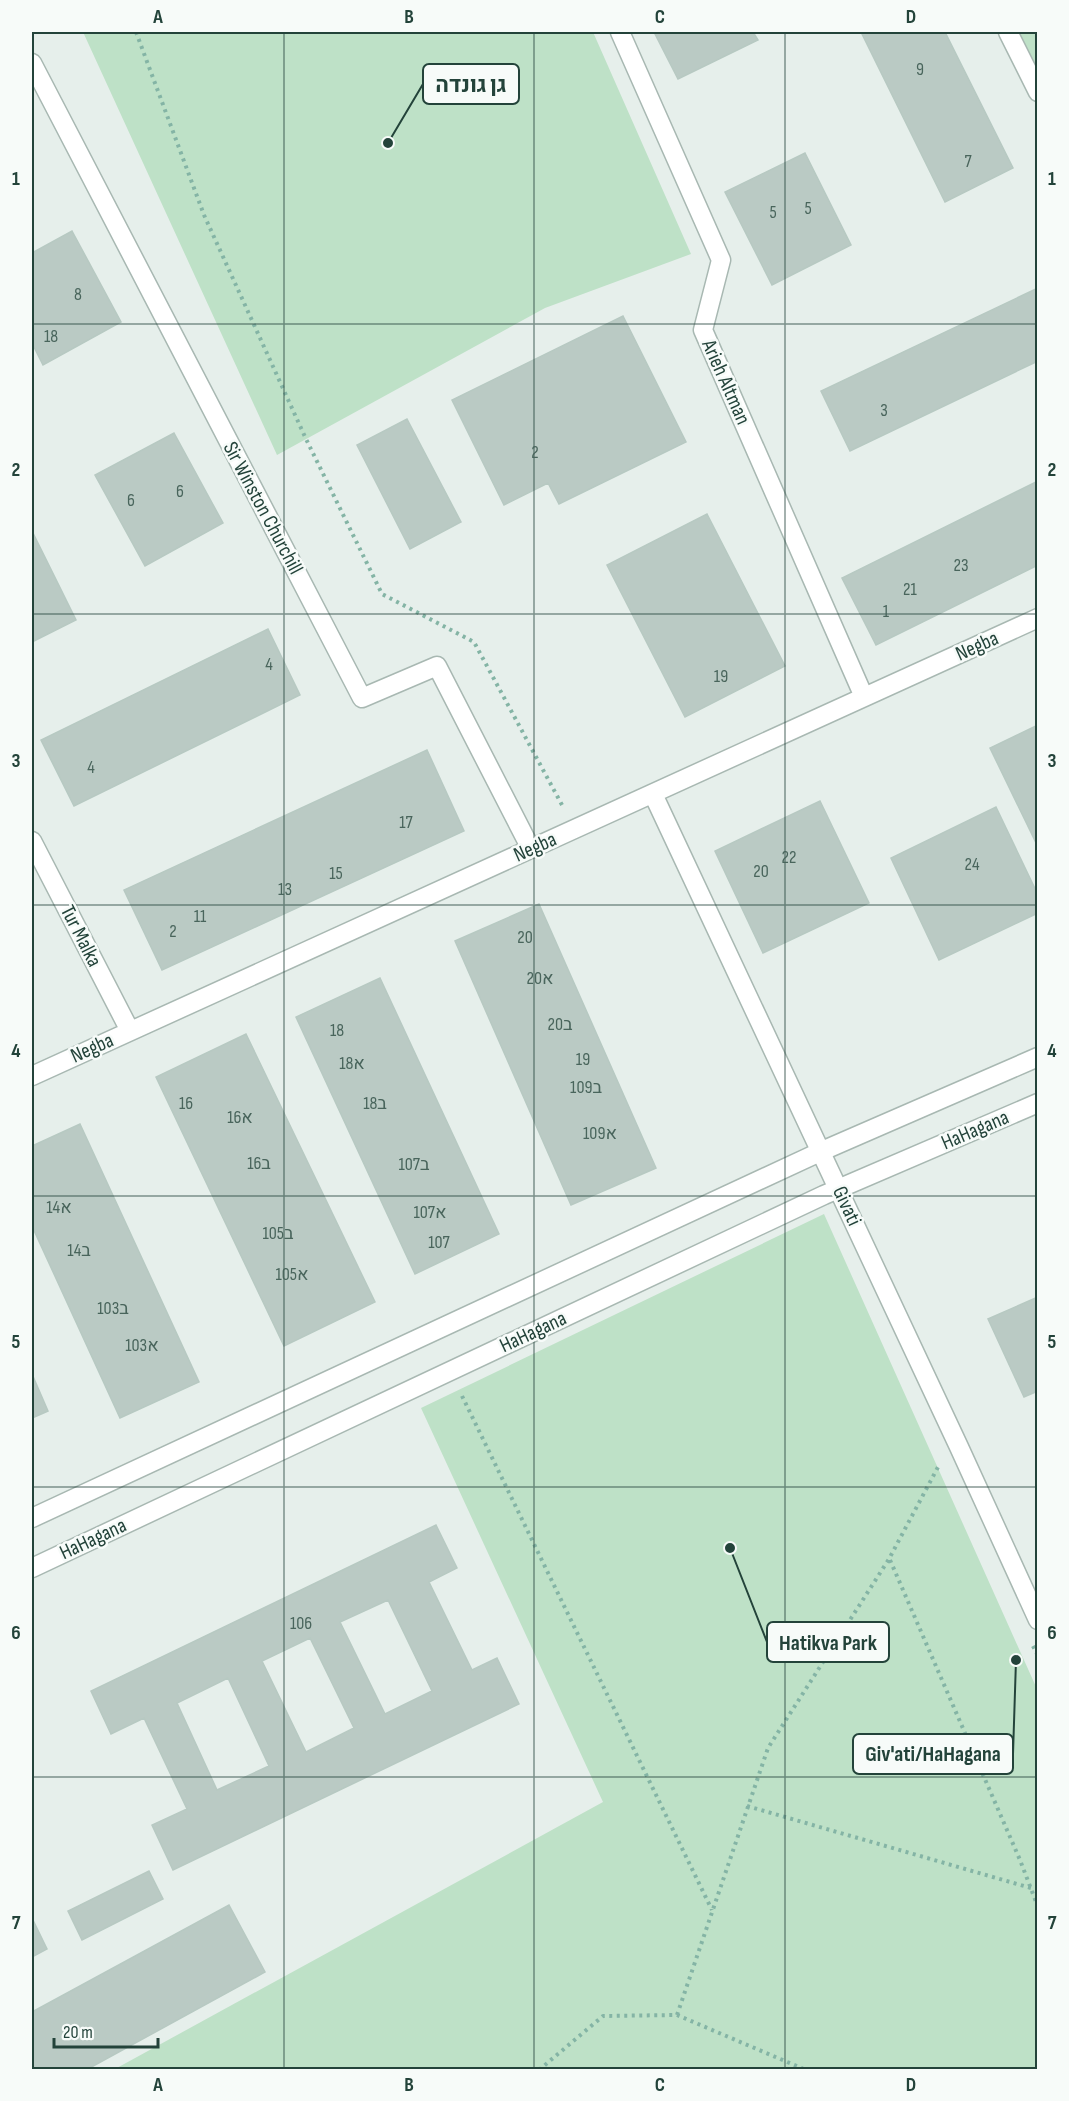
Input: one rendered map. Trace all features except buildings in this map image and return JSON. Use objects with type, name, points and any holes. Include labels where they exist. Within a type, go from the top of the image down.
[{"type":"street","name":"Arieh Altman","points":[[620,32],[722,260],[703,330],[864,697]]},
{"type":"street","points":[[1008,32],[1038,92]]},
{"type":"street","name":"Sir Winston Churchill","points":[[32,63],[362,698],[437,666],[531,849]]},
{"type":"street","name":"Negba","points":[[32,1076],[1038,618]]},
{"type":"street","name":"Givati","points":[[653,794],[822,1151],[1038,1620]]},
{"type":"street","name":"Tur Malka","points":[[32,841],[130,1031]]},
{"type":"street","name":"HaHagana","points":[[32,1518],[822,1151],[1038,1057]]},
{"type":"street","name":"HaHagana","points":[[32,1568],[839,1189],[1038,1103]]},
{"type":"path","points":[[136,32],[204,215],[306,439],[382,594],[474,642],[575,829]]},
{"type":"path","points":[[450,1371],[712,1911]]},
{"type":"path","points":[[677,2015],[768,1748],[889,1559],[945,1454],[959,1447]]},
{"type":"path","points":[[889,1559],[1038,1907]]},
{"type":"path","points":[[747,1806],[1030,1888]]},
{"type":"path","points":[[539,2070],[603,2016],[677,2015],[806,2070]]},
{"type":"green space","points":[[83,32],[593,32],[691,254],[545,308],[277,455]]},
{"type":"green space","points":[[1015,32],[1037,32],[1037,92]]},
{"type":"green space","points":[[824,1214],[1037,1689],[1037,2069],[115,2069],[603,1802],[421,1408]]},
{"type":"place","name":"גן גונדה","points":[[388,143]]},
{"type":"place","name":"Hatikva Park","points":[[730,1548]]},
{"type":"place","name":"Giv'ati/HaHagana","points":[[1016,1660]]}]
